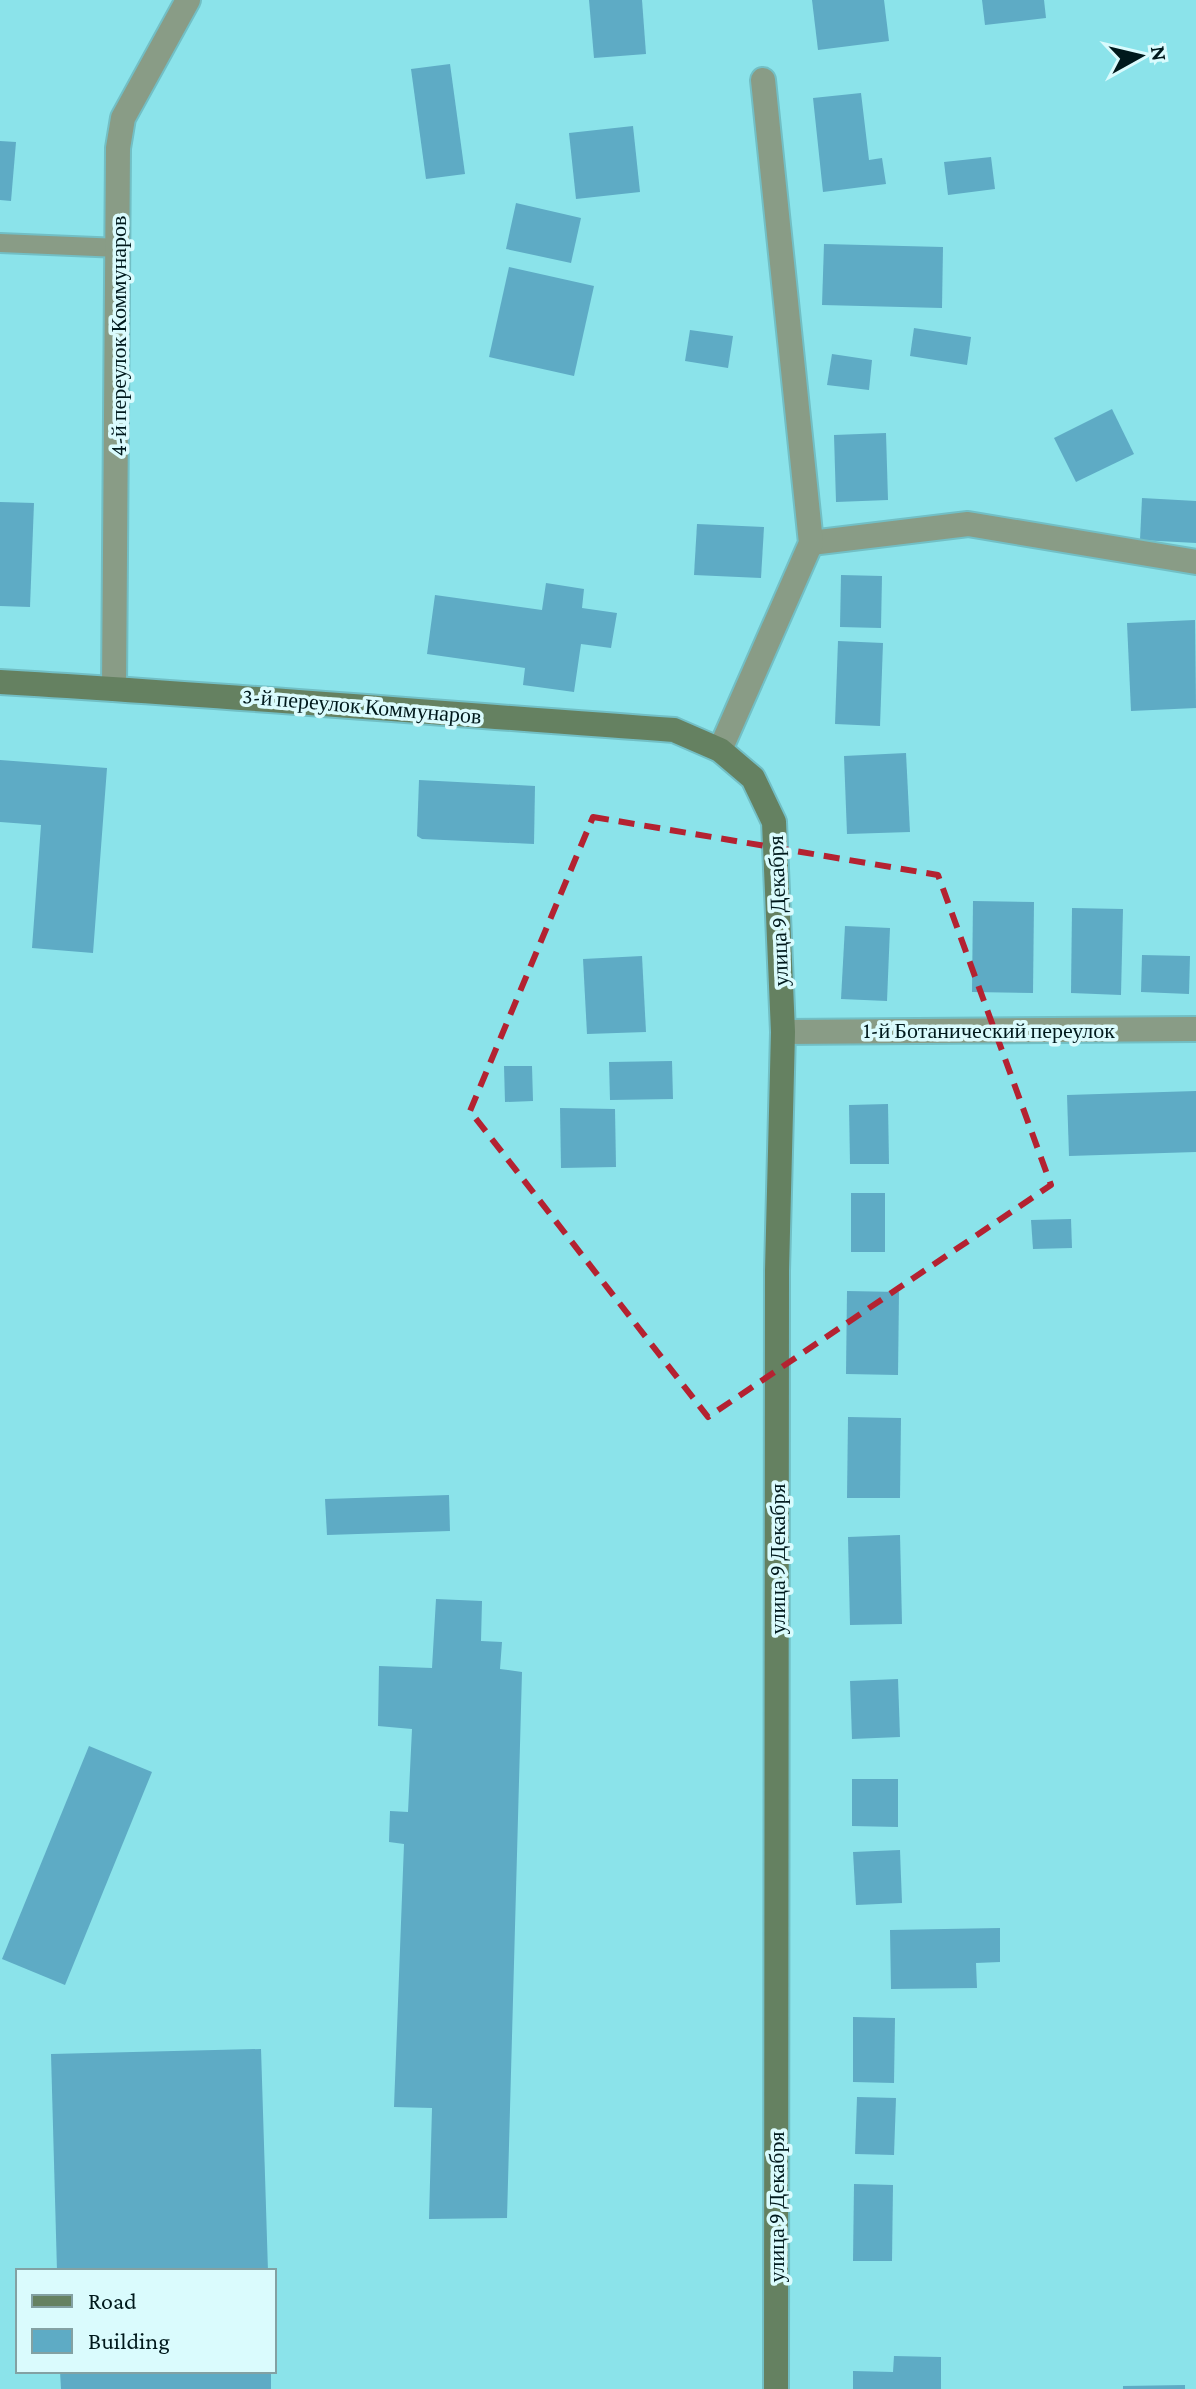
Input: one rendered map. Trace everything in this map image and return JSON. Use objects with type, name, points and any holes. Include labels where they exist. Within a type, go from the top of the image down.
[{"type":"street","name":"4-й переулок Коммунаров","points":[[114,689],[120,248],[118,148],[123,118],[188,0]]},
{"type":"street","points":[[720,750],[811,543],[763,80]]},
{"type":"street","points":[[811,543],[968,524],[1196,562]]},
{"type":"street","name":"3-й переулок Коммунаров","points":[[0,682],[674,730],[720,750]]},
{"type":"street","name":"улица 9 Декабря","points":[[720,750],[753,778],[774,822],[783,1032],[777,1287],[776,2389]]},
{"type":"street","name":"1-й Ботанический переулок","points":[[783,1032],[1196,1029]]},
{"type":"lane","points":[[0,243],[120,248]]},
{"type":"highlighted area","points":[[593,817],[938,875],[1051,1185],[708,1417],[470,1111]]},
{"type":"building","points":[[589,0],[642,0],[646,54],[594,58]]},
{"type":"building","points":[[812,0],[884,0],[889,41],[818,50]]},
{"type":"building","points":[[982,0],[1044,0],[1046,18],[985,25]]},
{"type":"building","points":[[450,64],[465,174],[426,179],[411,69]]},
{"type":"building","points":[[861,93],[869,160],[882,158],[886,184],[823,192],[813,98]]},
{"type":"building","points":[[633,126],[640,192],[576,199],[569,133]]},
{"type":"building","points":[[0,141],[16,142],[11,201],[0,200]]},
{"type":"building","points":[[991,157],[995,189],[948,195],[944,162]]},
{"type":"building","points":[[516,203],[581,218],[571,263],[506,249]]},
{"type":"building","points":[[824,244],[943,247],[942,308],[822,305]]},
{"type":"building","points":[[509,267],[594,286],[574,376],[489,357]]},
{"type":"building","points":[[914,328],[971,337],[967,365],[910,356]]},
{"type":"building","points":[[690,330],[733,336],[728,368],[685,361]]},
{"type":"building","points":[[832,354],[872,360],[869,390],[827,385]]},
{"type":"building","points":[[1112,409],[1134,454],[1076,482],[1054,438]]},
{"type":"building","points":[[886,433],[888,500],[836,502],[834,435]]},
{"type":"building","points":[[1142,498],[1196,501],[1196,543],[1140,540]]},
{"type":"building","points":[[0,502],[34,503],[30,607],[0,606]]},
{"type":"building","points":[[697,524],[764,527],[761,578],[694,575]]},
{"type":"building","points":[[841,575],[882,576],[881,628],[840,627]]},
{"type":"building","points":[[546,583],[584,589],[582,608],[617,613],[611,648],[581,644],[574,692],[523,685],[525,668],[427,654],[435,595],[542,610]]},
{"type":"building","points":[[1195,620],[1196,708],[1131,711],[1127,623]]},
{"type":"building","points":[[838,641],[883,643],[880,726],[835,724]]},
{"type":"building","points":[[906,753],[910,832],[847,834],[844,756]]},
{"type":"building","points":[[0,760],[107,768],[93,953],[32,948],[41,825],[0,822]]},
{"type":"building","points":[[419,780],[535,786],[534,844],[422,839],[417,836]]},
{"type":"building","points":[[973,901],[1034,902],[1033,993],[972,992]]},
{"type":"building","points":[[1072,908],[1123,909],[1121,995],[1071,993]]},
{"type":"building","points":[[845,926],[890,928],[887,1001],[841,999]]},
{"type":"building","points":[[1142,955],[1190,956],[1189,994],[1141,992]]},
{"type":"building","points":[[642,956],[646,1032],[587,1034],[583,959]]},
{"type":"building","points":[[672,1061],[673,1099],[610,1100],[609,1062]]},
{"type":"building","points":[[504,1066],[532,1066],[533,1101],[505,1102]]},
{"type":"building","points":[[1196,1091],[1196,1152],[1069,1156],[1067,1095]]},
{"type":"building","points":[[888,1104],[889,1164],[850,1164],[849,1105]]},
{"type":"building","points":[[560,1108],[615,1109],[616,1167],[561,1168]]},
{"type":"building","points":[[851,1193],[885,1193],[885,1252],[851,1252]]},
{"type":"building","points":[[1071,1219],[1072,1248],[1033,1249],[1031,1220]]},
{"type":"building","points":[[847,1291],[899,1292],[898,1375],[846,1374]]},
{"type":"building","points":[[848,1417],[901,1418],[900,1498],[847,1498]]},
{"type":"building","points":[[449,1495],[450,1531],[327,1535],[325,1499]]},
{"type":"building","points":[[900,1535],[902,1624],[850,1625],[848,1537]]},
{"type":"building","points":[[436,1599],[482,1601],[481,1641],[502,1642],[500,1669],[522,1672],[507,2218],[429,2219],[432,2108],[394,2107],[404,1844],[389,1842],[390,1811],[408,1812],[412,1729],[378,1726],[379,1666],[432,1668]]},
{"type":"building","points":[[898,1679],[900,1737],[852,1739],[850,1681]]},
{"type":"building","points":[[89,1746],[152,1772],[65,1985],[2,1959]]},
{"type":"building","points":[[852,1779],[898,1779],[898,1827],[852,1826]]},
{"type":"building","points":[[900,1850],[902,1903],[856,1905],[853,1852]]},
{"type":"building","points":[[1000,1928],[1000,1962],[976,1963],[977,1988],[891,1989],[890,1930]]},
{"type":"building","points":[[853,2017],[895,2018],[894,2083],[853,2082]]},
{"type":"building","points":[[261,2049],[268,2269],[57,2269],[51,2054]]},
{"type":"building","points":[[857,2097],[896,2098],[894,2155],[855,2154]]},
{"type":"building","points":[[854,2184],[893,2185],[892,2261],[853,2261]]},
{"type":"building","points":[[894,2356],[941,2357],[941,2389],[853,2389],[853,2371],[893,2372]]},
{"type":"building","points":[[60,2373],[271,2373],[271,2389],[61,2389]]},
{"type":"building","points":[[1185,2385],[1185,2389],[1123,2389],[1123,2386]]}]
